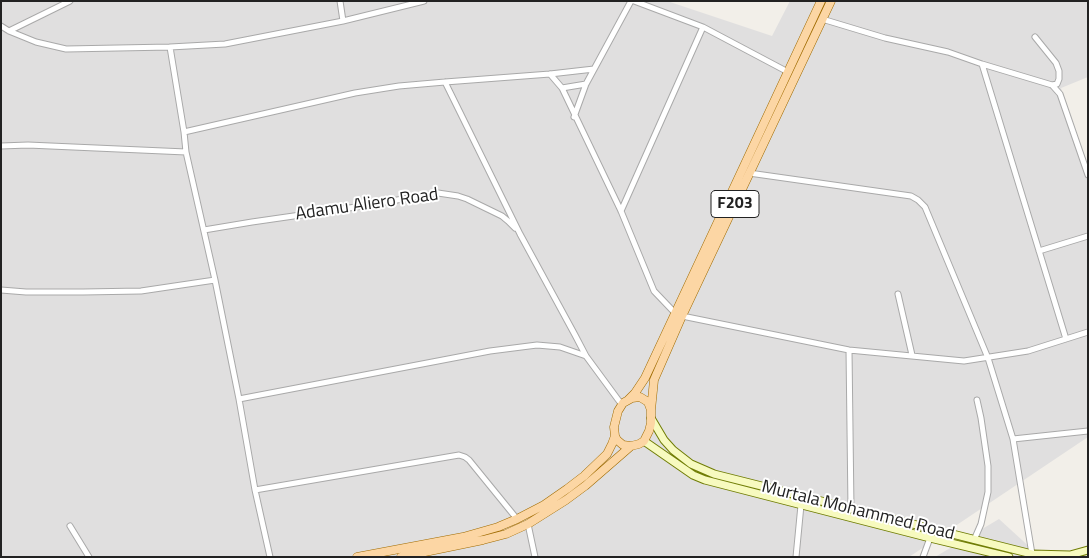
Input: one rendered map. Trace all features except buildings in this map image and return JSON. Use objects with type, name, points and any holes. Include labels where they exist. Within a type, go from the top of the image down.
[{"type":"main road","name":"F203","points":[[651,414],[654,380],[679,314],[821,1]]},
{"type":"main road","name":"F203","points":[[625,402],[635,394],[645,378],[679,314],[750,173],[830,1]]},
{"type":"main road","points":[[357,557],[463,537],[518,519],[567,490],[607,454],[614,436],[616,418],[625,402],[636,397],[648,402],[651,414],[649,430],[644,441],[639,444],[626,446],[620,443],[614,436]]},
{"type":"main road","name":"Murtala Mohammed Road","points":[[651,414],[664,440],[674,450],[691,464],[714,474],[974,540],[1016,554],[1070,555],[1088,550]]},
{"type":"main road","name":"Murtala Mohammed Road","points":[[644,441],[693,475],[705,480],[990,555],[1009,557]]},
{"type":"main road","points":[[401,557],[483,540],[506,534],[528,524],[585,486],[631,446]]},
{"type":"street","points":[[9,31],[70,1]]},
{"type":"street","points":[[340,1],[343,21]]},
{"type":"street","points":[[1,26],[36,42],[66,49],[225,44],[343,21],[424,1]]},
{"type":"street","points":[[574,117],[586,84],[633,1],[703,27],[788,72]]},
{"type":"street","points":[[822,19],[885,38],[948,52],[1052,85],[1060,94],[1088,175]]},
{"type":"street","points":[[620,211],[703,27]]},
{"type":"street","points":[[1035,37],[1056,63],[1059,71],[1057,84],[1052,85]]},
{"type":"street","points":[[170,47],[186,152],[215,280],[255,490],[270,557]]},
{"type":"street","points":[[982,64],[1066,339]]},
{"type":"street","points":[[184,132],[355,93],[399,86],[594,69]]},
{"type":"street","points":[[550,74],[562,88],[574,117],[620,211],[654,291],[679,314],[849,350],[964,361],[1028,351],[1088,332]]},
{"type":"street","points":[[445,82],[520,234],[586,356],[625,402]]},
{"type":"street","points":[[562,88],[586,84]]},
{"type":"street","points":[[1,146],[28,145],[186,152]]},
{"type":"street","points":[[750,173],[911,196],[924,207],[988,358],[1013,439],[1032,554]]},
{"type":"street","name":"Adamu Aliero Road","points":[[204,230],[438,193],[458,196],[492,212],[508,221],[520,234]]},
{"type":"street","points":[[1039,251],[1088,236]]},
{"type":"street","points":[[1,290],[26,292],[141,291],[215,280]]},
{"type":"street","points":[[898,294],[912,355]]},
{"type":"street","points":[[239,399],[490,351],[537,345],[560,347],[586,356]]},
{"type":"street","points":[[849,350],[851,509]]},
{"type":"street","points":[[974,540],[981,524],[988,492],[988,466],[977,400]]},
{"type":"street","points":[[1013,439],[1088,431]]},
{"type":"street","points":[[255,490],[459,455],[469,460],[518,519]]},
{"type":"street","points":[[796,557],[801,505]]},
{"type":"street","points":[[528,524],[535,557]]},
{"type":"street","points":[[70,526],[89,557]]},
{"type":"street","points":[[923,557],[930,538]]},
{"type":"shaded area","points":[[1,1],[667,1],[772,36],[790,1],[1088,1],[1088,77],[1061,88],[1088,174],[1088,437],[909,557],[1,557]]},
{"type":"shaded area","points":[[999,519],[1034,551],[1068,557],[935,557]]}]
